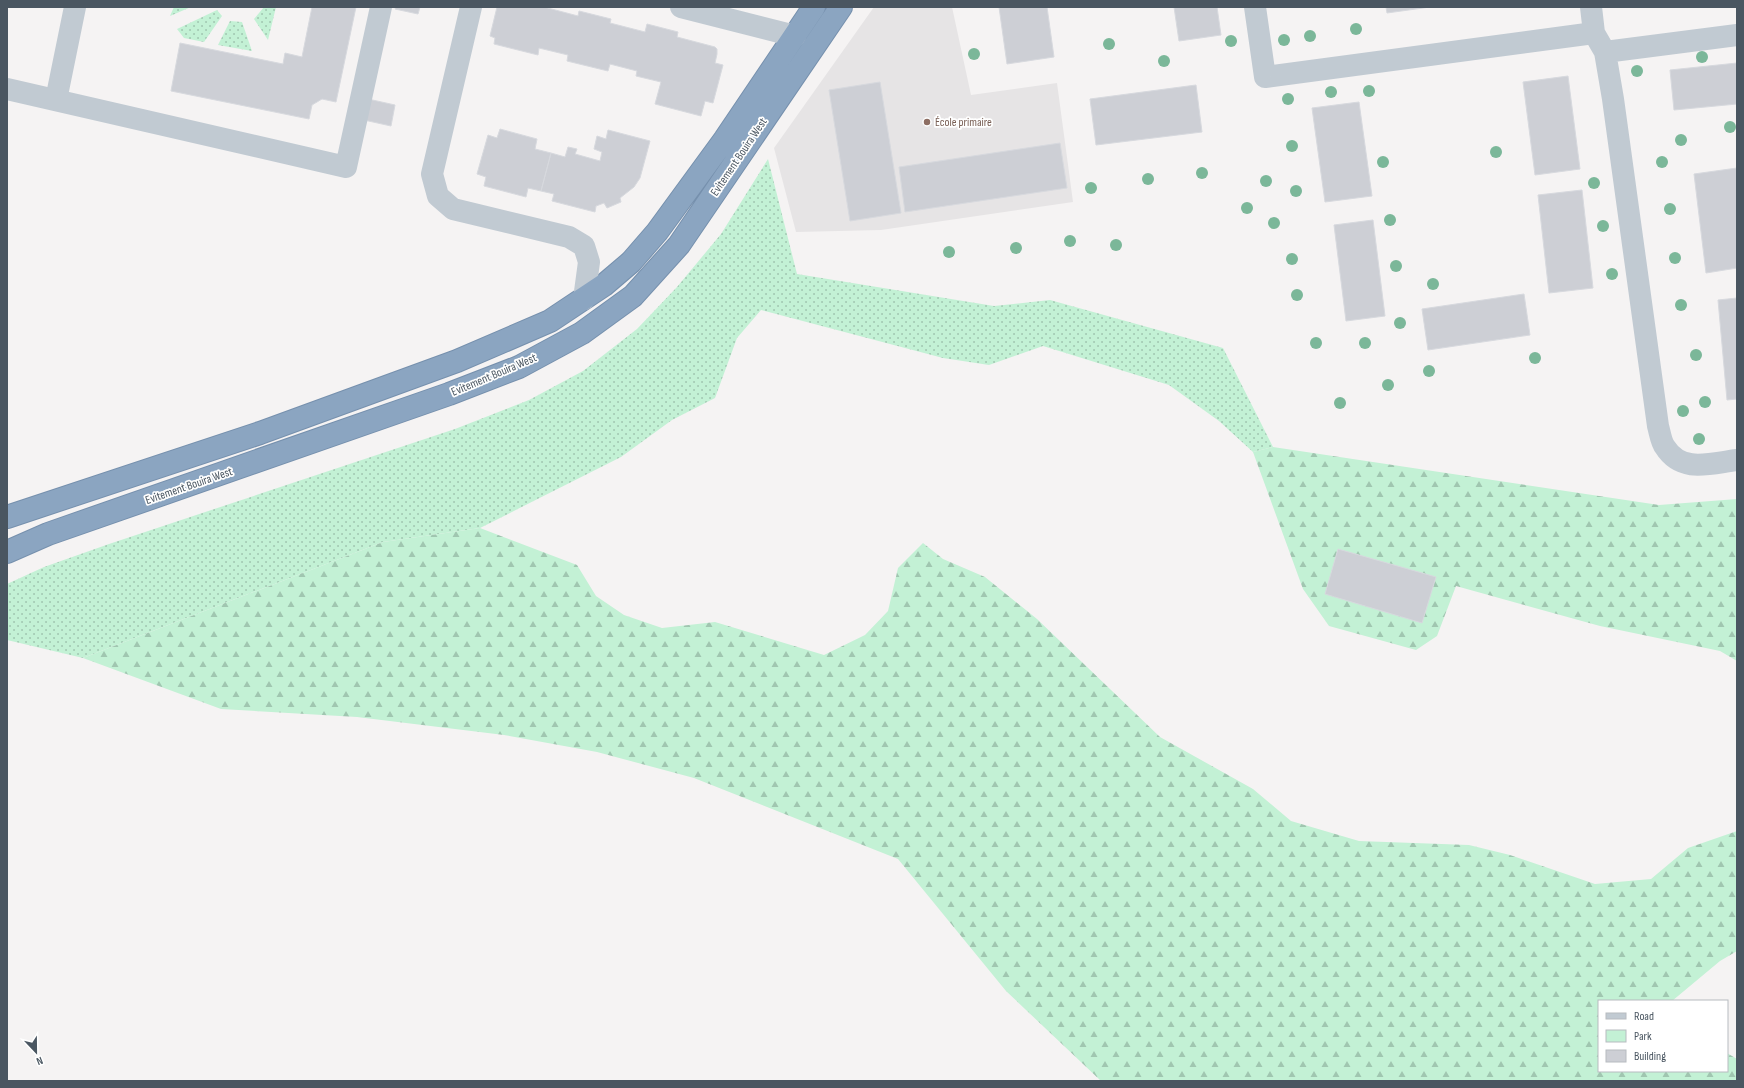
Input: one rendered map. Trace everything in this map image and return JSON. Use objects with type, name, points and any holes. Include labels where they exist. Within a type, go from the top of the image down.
[{"type":"highway","name":"Evitement Bouira West","points":[[7,517],[260,433],[457,360],[550,321],[604,285],[631,262],[657,232],[725,139],[814,7]]},
{"type":"highway","name":"Evitement Bouira West","points":[[7,552],[48,534],[449,394],[519,367],[582,333],[633,296],[679,245],[841,7]]},
{"type":"street","points":[[56,100],[75,7]]},
{"type":"street","points":[[7,88],[346,167],[381,7]]},
{"type":"street","points":[[471,7],[432,174],[438,196],[453,209],[569,237],[584,246],[590,262],[584,299]]},
{"type":"street","points":[[681,7],[795,36]]},
{"type":"street","points":[[1255,7],[1265,77],[1594,33]]},
{"type":"street","points":[[1591,7],[1594,33],[1605,52],[1613,99],[1658,426],[1664,447],[1678,461],[1693,466],[1737,460]]},
{"type":"street","points":[[1605,52],[1737,35]]},
{"type":"shaded area","name":"École primaire","points":[[874,7],[952,7],[971,95],[1057,83],[1073,202],[881,230],[796,232],[774,148]]},
{"type":"green space","points":[[174,7],[191,7],[170,16]]},
{"type":"green space","points":[[264,7],[276,7],[268,40],[254,19]]},
{"type":"green space","points":[[217,10],[222,16],[204,42],[184,38],[177,29]]},
{"type":"green space","points":[[230,21],[242,22],[252,51],[218,45]]},
{"type":"green space","points":[[768,159],[797,274],[994,306],[1050,300],[1223,348],[1273,447],[1253,452],[1219,421],[1169,385],[1043,346],[989,365],[943,358],[761,310],[737,338],[715,398],[672,420],[621,457],[480,528],[383,542],[83,658],[7,640],[7,584],[44,567],[109,544],[455,429],[529,400],[583,371],[637,329],[677,287],[721,234]]},
{"type":"green space","points":[[1273,447],[1659,505],[1737,499],[1737,661],[1720,651],[1600,626],[1456,586],[1437,636],[1416,650],[1329,626],[1303,589],[1253,452]]},
{"type":"green space","points":[[480,528],[577,565],[596,596],[624,615],[662,628],[715,622],[824,655],[865,635],[888,611],[898,568],[923,543],[943,559],[985,577],[1037,619],[1160,737],[1253,789],[1291,821],[1359,841],[1469,845],[1510,855],[1595,884],[1651,879],[1688,848],[1737,831],[1737,951],[1720,961],[1673,1000],[1598,1000],[1598,1072],[1728,1072],[1728,1054],[1737,1059],[1737,1081],[1101,1081],[1006,991],[898,859],[694,778],[597,752],[504,735],[357,717],[221,709],[83,658],[383,542]]},
{"type":"building","points":[[312,7],[356,7],[336,102],[322,99],[312,105],[309,119],[171,91],[180,43],[283,64],[285,53],[302,57]]},
{"type":"building","points":[[396,7],[420,7],[418,14],[395,9]]},
{"type":"building","points":[[497,7],[544,7],[578,16],[579,11],[611,19],[610,23],[645,32],[647,24],[678,32],[677,37],[715,47],[717,49],[717,54],[715,63],[723,65],[713,103],[705,101],[701,116],[655,104],[661,82],[636,76],[637,71],[610,64],[608,71],[567,61],[568,55],[539,48],[538,55],[494,44],[495,38],[490,36]]},
{"type":"building","points":[[999,7],[1047,7],[1054,57],[1007,64]]},
{"type":"building","points":[[1174,7],[1217,7],[1221,35],[1179,41]]},
{"type":"building","points":[[1386,7],[1430,7],[1387,13]]},
{"type":"building","points":[[1737,63],[1737,104],[1674,110],[1670,70]]},
{"type":"building","points":[[1568,76],[1580,169],[1535,175],[1523,82]]},
{"type":"building","points":[[880,82],[901,213],[850,221],[829,90]]},
{"type":"building","points":[[1196,85],[1202,132],[1096,145],[1090,99]]},
{"type":"building","points":[[368,99],[395,105],[391,126],[364,120]]},
{"type":"building","points":[[1359,102],[1372,196],[1325,202],[1312,108]]},
{"type":"building","points":[[500,129],[537,139],[535,149],[551,153],[541,191],[528,188],[526,197],[484,186],[486,177],[477,174],[488,135],[497,138]]},
{"type":"building","points":[[608,130],[650,141],[640,178],[634,187],[620,198],[621,202],[607,208],[604,203],[596,206],[595,212],[552,201],[554,194],[541,191],[551,153],[565,157],[568,147],[577,149],[575,154],[600,161],[602,152],[594,149],[597,136],[606,139]]},
{"type":"building","points":[[1060,143],[1067,188],[905,212],[899,167]]},
{"type":"building","points":[[1737,168],[1737,268],[1706,273],[1694,174]]},
{"type":"building","points":[[1582,190],[1593,288],[1549,293],[1538,195]]},
{"type":"building","points":[[1373,220],[1385,316],[1346,321],[1334,225]]},
{"type":"building","points":[[1524,294],[1530,335],[1428,350],[1422,309]]},
{"type":"building","points":[[1737,298],[1737,399],[1727,400],[1718,300]]},
{"type":"building","points":[[1338,549],[1436,577],[1422,623],[1325,594]]},
{"type":"place","name":"École primaire","points":[[927,122]]}]
